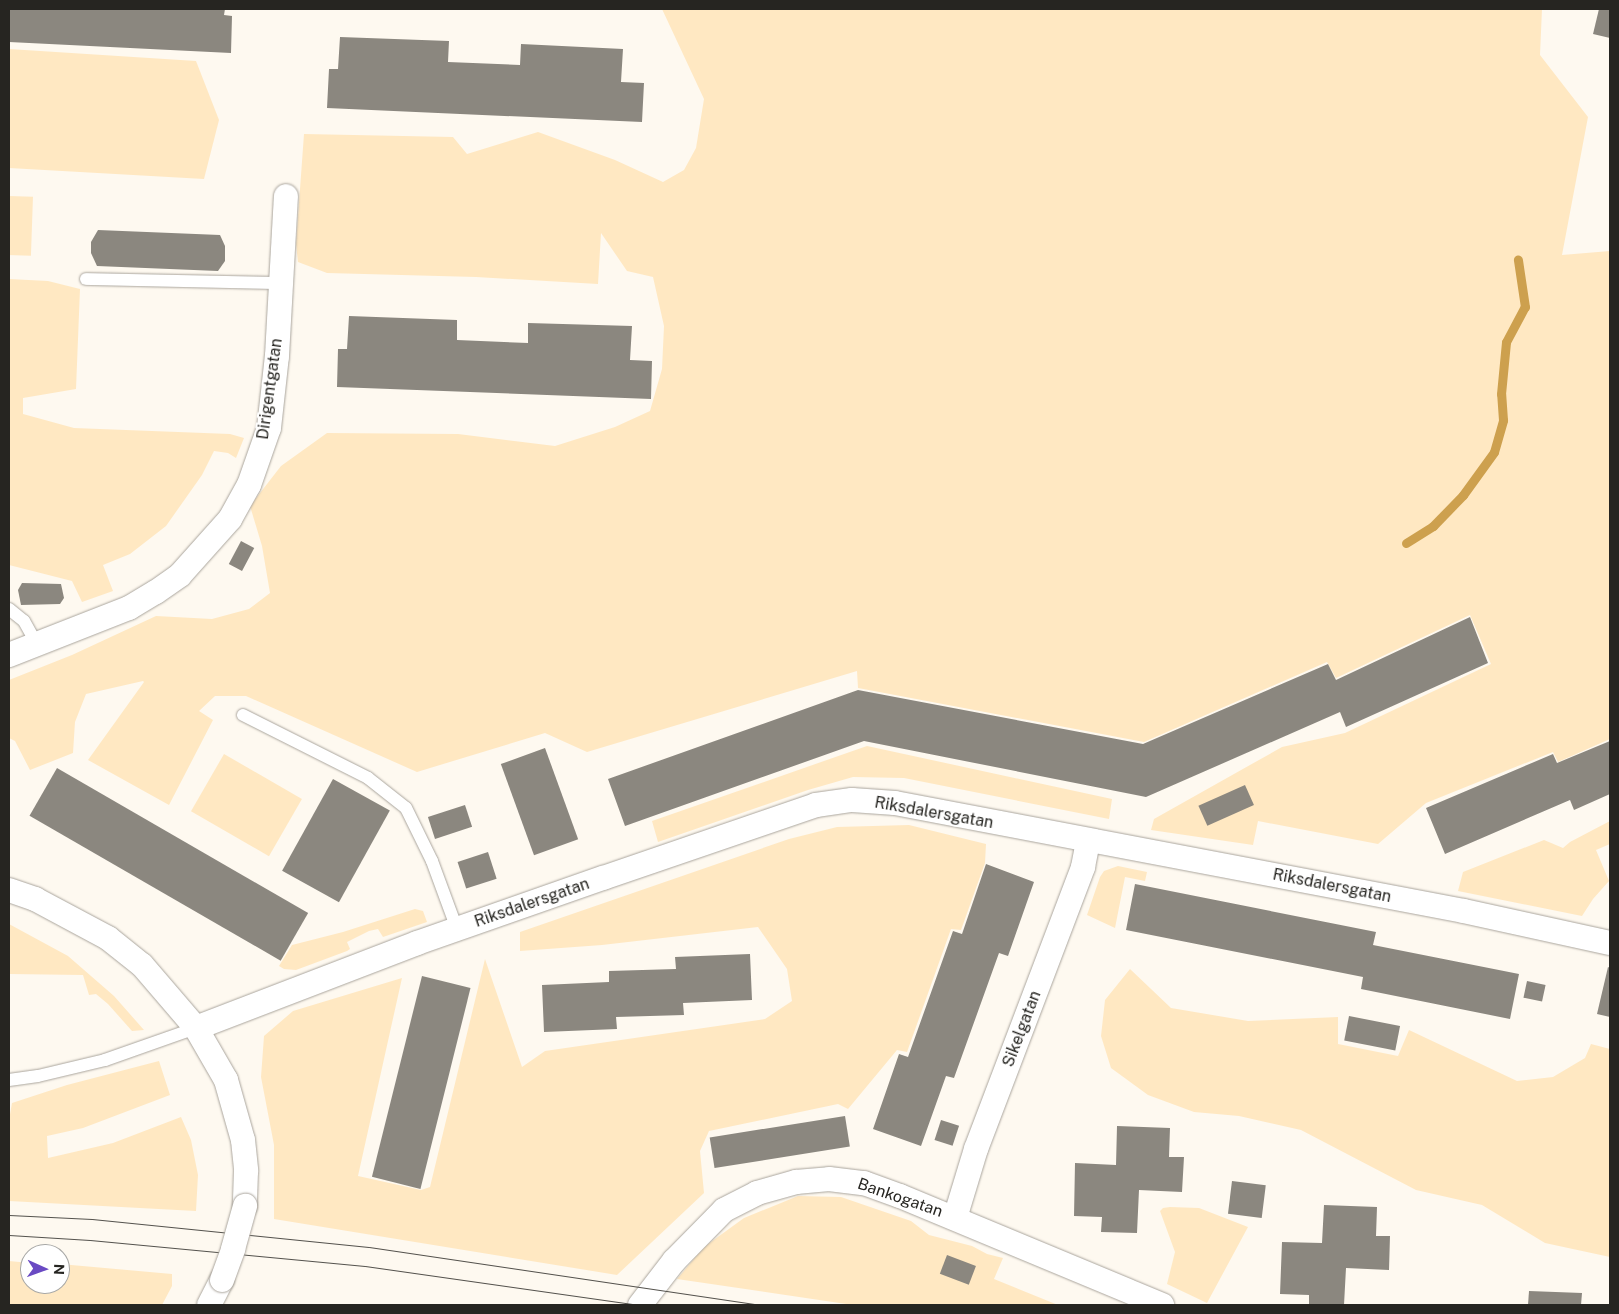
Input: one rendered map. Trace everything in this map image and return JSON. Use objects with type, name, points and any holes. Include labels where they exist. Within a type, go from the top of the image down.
[{"type":"street","name":"Dirigentgatan","points":[[9,655],[129,608],[156,592],[180,576],[230,518],[249,485],[269,428],[277,356],[286,196]]},
{"type":"street","name":"Riksdalersgatan","points":[[196,1028],[457,929],[816,805],[852,800],[895,803],[1455,909],[1610,943]]},
{"type":"street","name":"Sikelgatan","points":[[955,1218],[976,1149],[1083,867],[1088,841]]},
{"type":"street","points":[[9,890],[35,899],[108,938],[142,965],[196,1028],[226,1080],[243,1140],[246,1171],[245,1206],[222,1280],[209,1305]]},
{"type":"street","name":"Bankogatan","points":[[640,1305],[674,1261],[724,1210],[757,1193],[788,1184],[830,1179],[864,1183],[955,1218],[1162,1305]]},
{"type":"lane","points":[[86,279],[281,283]]},
{"type":"lane","points":[[9,609],[24,621],[37,644]]},
{"type":"lane","points":[[243,715],[368,778],[406,808],[432,861],[457,929]]},
{"type":"lane","points":[[9,1080],[38,1076],[105,1060],[196,1028]]},
{"type":"shaded area","points":[[662,9],[1542,9],[1540,55],[1588,117],[1562,255],[1610,251],[1610,739],[1558,762],[1553,752],[1426,803],[1378,844],[1258,821],[1253,845],[1151,830],[1154,819],[1282,747],[1345,733],[1491,664],[1470,615],[1336,678],[1327,662],[1144,742],[858,688],[857,671],[587,752],[545,733],[417,772],[246,696],[215,696],[199,711],[213,720],[169,805],[88,760],[143,681],[86,694],[75,722],[73,753],[30,770],[15,741],[9,738],[9,680],[72,655],[156,616],[212,619],[249,609],[270,593],[262,546],[250,506],[281,466],[327,433],[458,434],[555,446],[615,427],[650,411],[662,369],[664,326],[653,277],[627,271],[601,233],[598,284],[476,277],[327,273],[298,262],[296,244],[304,134],[453,137],[467,154],[538,132],[615,160],[663,182],[684,170],[696,148],[704,99]]},
{"type":"shaded area","points":[[9,49],[196,61],[219,120],[204,179],[9,168]]},
{"type":"shaded area","points":[[9,196],[33,197],[31,256],[9,255]]},
{"type":"shaded area","points":[[9,279],[48,281],[80,289],[76,389],[23,398],[23,414],[74,428],[230,434],[244,438],[236,458],[228,453],[214,451],[202,475],[166,526],[130,554],[103,565],[113,591],[82,602],[72,581],[9,565]]},
{"type":"shaded area","points":[[867,746],[1112,799],[1109,819],[904,778],[853,777],[808,790],[658,842],[652,821]]},
{"type":"shaded area","points":[[224,754],[302,799],[269,856],[191,811]]},
{"type":"shaded area","points":[[1610,821],[1610,844],[1596,850],[1609,881],[1593,899],[1582,916],[1458,891],[1463,872],[1544,840],[1563,848],[1570,842]]},
{"type":"shaded area","points":[[909,825],[986,844],[985,863],[961,930],[951,929],[907,1052],[897,1050],[848,1109],[838,1104],[709,1131],[700,1151],[704,1193],[617,1275],[274,1219],[274,1145],[261,1077],[264,1036],[293,1011],[402,978],[358,1176],[421,1190],[430,1187],[485,959],[522,1067],[545,1051],[765,1019],[792,1001],[787,969],[758,927],[602,945],[520,951],[520,932],[789,839],[837,827]]},
{"type":"shaded area","points":[[1118,866],[1147,872],[1145,881],[1125,877],[1115,928],[1087,915],[1100,877],[1104,871]]},
{"type":"shaded area","points":[[415,909],[423,911],[427,922],[383,937],[378,929],[369,931],[347,942],[350,949],[347,951],[296,970],[284,969],[279,966],[292,945],[343,932]]},
{"type":"shaded area","points":[[9,924],[68,956],[114,996],[144,1030],[132,1031],[108,1004],[96,994],[89,995],[83,975],[9,974]]},
{"type":"shaded area","points":[[1130,969],[1171,1008],[1248,1021],[1338,1017],[1338,1044],[1398,1056],[1409,1030],[1517,1081],[1553,1077],[1585,1058],[1591,1044],[1610,1049],[1610,1257],[1545,1243],[1482,1205],[1416,1190],[1301,1130],[1239,1116],[1194,1112],[1148,1095],[1111,1068],[1101,1036],[1105,1000]]},
{"type":"shaded area","points":[[159,1061],[170,1095],[83,1128],[47,1136],[48,1158],[113,1143],[181,1117],[191,1140],[198,1175],[196,1211],[9,1201],[9,1120],[12,1103],[67,1085]]},
{"type":"shaded area","points":[[798,1196],[841,1197],[911,1221],[929,1235],[972,1246],[987,1254],[1003,1258],[994,1279],[1058,1305],[853,1305],[677,1279],[704,1247],[744,1218]]},
{"type":"shaded area","points":[[1163,1208],[1199,1208],[1248,1227],[1207,1303],[1167,1284],[1175,1252],[1160,1211]]},
{"type":"shaded area","points":[[9,1261],[20,1262],[20,1294],[70,1294],[70,1265],[172,1274],[172,1286],[162,1305],[9,1305]]},
{"type":"building","points":[[9,9],[225,9],[224,15],[232,16],[231,53],[9,42]]},
{"type":"building","points":[[1599,9],[1610,9],[1610,38],[1593,34]]},
{"type":"building","points":[[340,37],[449,41],[448,62],[520,65],[521,44],[623,49],[621,82],[644,83],[642,122],[327,108],[329,69],[338,69]]},
{"type":"building","points":[[98,230],[220,235],[225,246],[225,261],[218,271],[97,266],[91,253],[91,242]]},
{"type":"building","points":[[349,316],[457,320],[457,340],[528,343],[528,323],[632,326],[630,360],[652,361],[651,399],[337,387],[338,349],[347,349]]},
{"type":"building","points":[[241,541],[254,548],[242,571],[229,564]]},
{"type":"building","points":[[22,583],[61,584],[64,598],[60,604],[21,605],[18,590]]},
{"type":"building","points":[[1470,617],[1488,663],[1346,727],[1340,712],[1146,797],[864,741],[625,826],[608,779],[858,690],[1143,744],[1328,664],[1336,680]]},
{"type":"building","points":[[1610,741],[1610,794],[1574,810],[1570,800],[1445,854],[1426,808],[1553,754],[1557,763]]},
{"type":"building","points":[[545,748],[578,839],[534,855],[501,764]]},
{"type":"building","points":[[57,768],[308,913],[281,961],[30,816]]},
{"type":"building","points":[[333,779],[390,811],[339,902],[282,871]]},
{"type":"building","points":[[1245,785],[1254,805],[1207,826],[1198,806]]},
{"type":"building","points":[[465,805],[472,827],[435,839],[428,817]]},
{"type":"building","points":[[488,852],[497,879],[466,889],[458,862]]},
{"type":"building","points":[[986,864],[1034,882],[1008,956],[999,953],[954,1078],[946,1076],[921,1146],[873,1129],[899,1054],[908,1057],[953,931],[962,934]]},
{"type":"building","points":[[1135,884],[1376,932],[1373,945],[1519,974],[1510,1019],[1361,989],[1363,977],[1126,930]]},
{"type":"building","points":[[750,954],[752,1000],[683,1003],[684,1015],[616,1017],[617,1029],[544,1032],[542,985],[609,982],[609,971],[676,969],[675,957]]},
{"type":"building","points":[[1608,967],[1610,968],[1610,1017],[1597,1014]]},
{"type":"building","points":[[422,976],[471,988],[420,1189],[372,1177]]},
{"type":"building","points":[[1527,981],[1546,985],[1542,1002],[1523,998]]},
{"type":"building","points":[[1349,1016],[1400,1026],[1395,1050],[1344,1041]]},
{"type":"building","points":[[845,1116],[850,1147],[715,1168],[710,1137]]},
{"type":"building","points":[[941,1120],[959,1126],[953,1146],[935,1140]]},
{"type":"building","points":[[1117,1126],[1170,1128],[1169,1157],[1184,1157],[1182,1192],[1139,1190],[1137,1233],[1101,1232],[1102,1217],[1074,1216],[1075,1163],[1116,1165]]},
{"type":"building","points":[[1232,1181],[1266,1185],[1262,1218],[1228,1214]]},
{"type":"building","points":[[1324,1205],[1377,1207],[1376,1236],[1390,1236],[1389,1270],[1346,1268],[1344,1305],[1309,1305],[1309,1295],[1280,1294],[1282,1242],[1322,1243]]},
{"type":"building","points":[[947,1255],[976,1266],[969,1285],[940,1274]]},
{"type":"building","points":[[1529,1291],[1582,1293],[1581,1305],[1528,1305]]},
{"type":"waterway","points":[[1406,543],[1433,526],[1463,495],[1494,452],[1503,420],[1501,394],[1506,342],[1525,307],[1518,260]]},
{"type":"tram line","points":[[9,1215],[92,1219],[369,1247],[763,1305]]},
{"type":"tram line","points":[[9,1235],[90,1240],[365,1266],[639,1305]]}]
